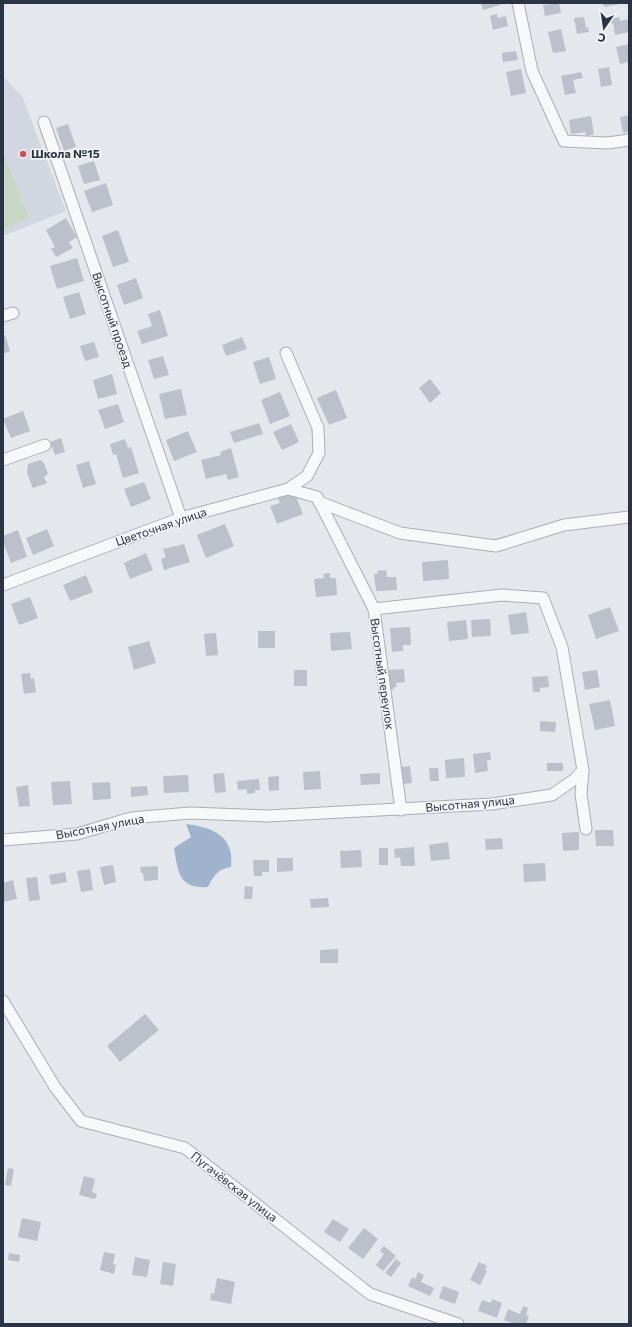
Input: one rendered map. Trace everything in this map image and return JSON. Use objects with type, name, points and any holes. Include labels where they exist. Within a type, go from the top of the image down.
[{"type":"street","points":[[518,3],[532,71],[564,141],[608,143],[629,140]]},
{"type":"street","name":"Высотный проезд","points":[[44,122],[181,518]]},
{"type":"street","points":[[286,353],[318,428],[319,453],[307,476],[288,489]]},
{"type":"street","points":[[3,460],[45,445]]},
{"type":"street","points":[[288,489],[317,497],[319,502],[400,533],[496,546],[564,525],[629,517]]},
{"type":"street","name":"Цветочная улица","points":[[3,585],[181,518],[288,489]]},
{"type":"street","name":"Высотный переулок","points":[[319,502],[374,609],[401,810]]},
{"type":"street","points":[[374,609],[502,595],[543,598],[562,647],[583,770],[581,794],[586,829]]},
{"type":"street","name":"Высотная улица","points":[[3,840],[77,834],[131,818],[190,813],[267,816],[492,804],[552,795],[575,779],[583,770]]},
{"type":"street","name":"Пугачёвская улица","points":[[3,1001],[55,1087],[81,1121],[185,1148],[370,1294],[458,1324]]},
{"type":"shaded area","name":"Школа №15","points":[[3,76],[22,96],[66,211],[3,236]]},
{"type":"green space","points":[[3,153],[29,218],[3,228]]},
{"type":"water","points":[[186,824],[196,825],[213,831],[220,835],[229,848],[231,867],[223,869],[217,873],[208,887],[191,885],[185,882],[181,877],[174,848],[191,837]]},
{"type":"building","points":[[481,3],[500,3],[500,5],[483,10]]},
{"type":"building","points":[[559,3],[561,13],[545,16],[543,5]]},
{"type":"building","points":[[603,3],[620,3],[620,4],[604,7]]},
{"type":"building","points":[[497,14],[498,18],[506,16],[508,26],[493,30],[490,16]]},
{"type":"building","points":[[584,17],[586,28],[588,27],[589,32],[577,34],[574,18]]},
{"type":"building","points":[[619,17],[620,21],[629,19],[629,32],[615,35],[613,23],[609,24],[608,20]]},
{"type":"building","points":[[561,29],[566,51],[553,53],[548,32]]},
{"type":"building","points":[[629,44],[629,62],[620,64],[616,47]]},
{"type":"building","points":[[516,51],[518,60],[503,62],[502,53]]},
{"type":"building","points":[[609,67],[612,85],[601,87],[598,69]]},
{"type":"building","points":[[521,69],[526,93],[511,96],[506,72]]},
{"type":"building","points":[[581,72],[583,78],[573,80],[576,93],[565,95],[561,76]]},
{"type":"building","points":[[629,115],[629,132],[623,133],[620,117]]},
{"type":"building","points":[[591,116],[594,134],[586,136],[585,132],[571,134],[569,120]]},
{"type":"building","points":[[68,124],[76,147],[64,151],[56,128]]},
{"type":"building","points":[[94,161],[100,180],[84,184],[78,166]]},
{"type":"building","points":[[106,183],[113,205],[92,212],[84,191]]},
{"type":"building","points":[[66,218],[77,237],[69,242],[73,248],[56,257],[51,249],[55,247],[46,230]]},
{"type":"building","points":[[118,230],[129,262],[113,267],[102,236]]},
{"type":"building","points":[[77,258],[84,281],[57,289],[50,266]]},
{"type":"building","points":[[136,278],[143,298],[124,305],[117,285]]},
{"type":"building","points":[[79,292],[86,314],[70,319],[63,297]]},
{"type":"building","points":[[160,310],[168,336],[142,344],[137,331],[152,326],[148,314]]},
{"type":"building","points":[[3,335],[5,335],[10,351],[3,354]]},
{"type":"building","points":[[242,337],[247,349],[226,356],[222,345]]},
{"type":"building","points":[[94,342],[99,357],[85,361],[80,346]]},
{"type":"building","points":[[163,356],[169,375],[154,379],[148,360]]},
{"type":"building","points":[[269,357],[276,379],[260,384],[253,362]]},
{"type":"building","points":[[112,374],[117,394],[98,399],[93,380]]},
{"type":"building","points":[[430,379],[441,393],[430,403],[419,388]]},
{"type":"building","points":[[181,389],[187,415],[165,419],[159,394]]},
{"type":"building","points":[[336,390],[347,418],[329,425],[317,398]]},
{"type":"building","points":[[280,392],[290,416],[270,424],[261,400]]},
{"type":"building","points":[[118,404],[124,422],[105,429],[98,410]]},
{"type":"building","points":[[23,411],[30,431],[11,438],[3,419]]},
{"type":"building","points":[[259,423],[263,434],[234,443],[230,432]]},
{"type":"building","points":[[291,424],[299,442],[282,450],[273,432]]},
{"type":"building","points":[[188,431],[197,452],[174,461],[166,440]]},
{"type":"building","points":[[61,438],[65,452],[55,455],[50,442]]},
{"type":"building","points":[[125,439],[128,448],[131,447],[139,473],[123,478],[116,454],[113,455],[110,444]]},
{"type":"building","points":[[231,448],[239,477],[228,480],[226,474],[206,479],[201,460],[221,455],[220,452]]},
{"type":"building","points":[[40,460],[44,463],[48,474],[44,477],[47,483],[33,488],[27,473],[28,464]]},
{"type":"building","points":[[89,461],[96,484],[83,488],[76,465]]},
{"type":"building","points":[[144,482],[151,499],[131,507],[124,489]]},
{"type":"building","points":[[291,494],[291,496],[295,494],[303,514],[277,524],[270,506],[280,503],[278,498]]},
{"type":"building","points":[[225,524],[234,546],[206,558],[197,535]]},
{"type":"building","points":[[47,529],[54,546],[33,555],[26,538]]},
{"type":"building","points":[[18,530],[27,557],[11,563],[3,542],[3,536]]},
{"type":"building","points":[[184,544],[190,562],[164,570],[161,559],[166,557],[163,549]]},
{"type":"building","points":[[146,553],[153,570],[130,579],[124,563]]},
{"type":"building","points":[[448,560],[449,579],[423,581],[422,562]]},
{"type":"building","points":[[386,570],[387,577],[396,577],[397,590],[376,591],[374,574],[378,574],[377,571]]},
{"type":"building","points":[[330,573],[330,578],[336,578],[337,595],[316,597],[314,579],[324,578],[323,574]]},
{"type":"building","points":[[86,575],[93,592],[70,601],[63,585]]},
{"type":"building","points":[[30,597],[38,618],[19,625],[11,604]]},
{"type":"building","points":[[610,607],[619,631],[596,639],[588,615]]},
{"type":"building","points":[[526,612],[529,633],[511,635],[508,615]]},
{"type":"building","points":[[490,619],[491,636],[472,637],[471,620]]},
{"type":"building","points":[[466,620],[468,639],[449,641],[447,622]]},
{"type":"building","points":[[410,627],[411,645],[403,645],[403,651],[392,652],[390,628]]},
{"type":"building","points":[[258,631],[275,631],[275,648],[258,648]]},
{"type":"building","points":[[350,632],[352,649],[331,651],[330,633]]},
{"type":"building","points":[[216,633],[218,655],[206,656],[204,634]]},
{"type":"building","points":[[149,641],[156,663],[134,670],[128,647]]},
{"type":"building","points":[[404,669],[405,682],[396,683],[397,687],[389,690],[387,670]]},
{"type":"building","points":[[294,670],[307,670],[307,686],[294,686]]},
{"type":"building","points":[[597,670],[600,687],[585,690],[582,672]]},
{"type":"building","points":[[30,673],[31,679],[34,678],[36,692],[24,694],[21,674]]},
{"type":"building","points":[[548,676],[549,687],[540,688],[540,692],[533,692],[532,677]]},
{"type":"building","points":[[610,700],[615,726],[595,730],[589,704]]},
{"type":"building","points":[[540,721],[556,722],[555,732],[540,731]]},
{"type":"building","points":[[490,752],[491,760],[487,760],[488,771],[475,773],[473,754]]},
{"type":"building","points":[[464,758],[465,777],[446,778],[445,760]]},
{"type":"building","points":[[547,763],[563,763],[563,771],[547,771]]},
{"type":"building","points":[[410,766],[412,783],[403,784],[401,767]]},
{"type":"building","points":[[429,768],[438,768],[439,781],[430,781]]},
{"type":"building","points":[[320,771],[321,789],[304,790],[303,772]]},
{"type":"building","points":[[224,773],[226,792],[215,793],[213,774]]},
{"type":"building","points":[[380,773],[380,784],[361,785],[360,774]]},
{"type":"building","points":[[188,775],[189,792],[164,793],[163,776]]},
{"type":"building","points":[[279,776],[279,790],[269,791],[268,777]]},
{"type":"building","points":[[259,779],[260,790],[255,790],[255,793],[247,794],[247,789],[238,790],[237,781]]},
{"type":"building","points":[[70,781],[72,804],[53,805],[51,782]]},
{"type":"building","points":[[110,782],[111,799],[93,800],[92,783]]},
{"type":"building","points":[[28,785],[30,806],[19,807],[16,787]]},
{"type":"building","points":[[147,786],[148,795],[131,797],[131,787]]},
{"type":"building","points":[[595,830],[613,830],[614,846],[596,846]]},
{"type":"building","points":[[579,832],[579,850],[563,851],[562,833]]},
{"type":"building","points":[[502,838],[503,849],[486,850],[485,839]]},
{"type":"building","points":[[448,842],[450,859],[431,861],[429,845]]},
{"type":"building","points":[[414,847],[415,866],[401,866],[400,857],[395,858],[394,849]]},
{"type":"building","points":[[379,848],[388,848],[388,865],[379,865]]},
{"type":"building","points":[[361,850],[362,867],[341,868],[340,851]]},
{"type":"building","points":[[277,858],[293,858],[293,871],[277,872]]},
{"type":"building","points":[[253,860],[269,860],[269,872],[262,872],[262,876],[254,876]]},
{"type":"building","points":[[545,863],[546,881],[524,882],[523,864]]},
{"type":"building","points":[[113,865],[116,882],[104,885],[100,867]]},
{"type":"building","points":[[158,866],[158,880],[144,881],[143,873],[141,873],[140,867]]},
{"type":"building","points":[[90,869],[93,890],[81,892],[77,871]]},
{"type":"building","points":[[65,872],[67,882],[51,885],[49,875]]},
{"type":"building","points":[[37,877],[40,900],[29,901],[26,878]]},
{"type":"building","points":[[13,880],[17,899],[3,902],[3,883]]},
{"type":"building","points":[[245,886],[253,887],[252,899],[244,899]]},
{"type":"building","points":[[328,898],[329,907],[311,908],[310,899]]},
{"type":"building","points":[[338,949],[338,963],[320,963],[320,950]]},
{"type":"building","points":[[145,1014],[159,1030],[120,1062],[107,1046]]},
{"type":"building","points":[[8,1168],[14,1169],[11,1186],[5,1185]]},
{"type":"building","points":[[84,1176],[95,1179],[92,1192],[97,1194],[95,1199],[79,1195]]},
{"type":"building","points":[[22,1218],[41,1222],[37,1241],[18,1237]]},
{"type":"building","points":[[333,1219],[349,1229],[340,1242],[324,1232]]},
{"type":"building","points":[[364,1228],[378,1239],[363,1259],[348,1248]]},
{"type":"building","points":[[384,1246],[396,1256],[383,1271],[376,1265],[384,1254],[380,1251]]},
{"type":"building","points":[[104,1252],[115,1254],[113,1264],[116,1265],[114,1274],[100,1270]]},
{"type":"building","points":[[9,1253],[20,1255],[19,1262],[8,1260]]},
{"type":"building","points":[[135,1257],[150,1260],[147,1277],[132,1275]]},
{"type":"building","points":[[396,1259],[401,1263],[391,1277],[385,1273]]},
{"type":"building","points":[[163,1262],[176,1264],[173,1286],[160,1284]]},
{"type":"building","points":[[479,1262],[487,1266],[485,1270],[487,1271],[480,1285],[470,1280]]},
{"type":"building","points":[[418,1272],[424,1275],[421,1282],[434,1288],[430,1296],[408,1286],[412,1277],[415,1279]]},
{"type":"building","points":[[217,1278],[235,1282],[231,1304],[210,1300],[211,1293],[214,1294]]},
{"type":"building","points":[[443,1286],[459,1292],[455,1304],[439,1298]]},
{"type":"building","points":[[492,1299],[502,1303],[497,1318],[478,1311],[482,1300],[491,1303]]},
{"type":"building","points":[[523,1306],[528,1308],[526,1315],[529,1316],[526,1324],[515,1324],[504,1320],[508,1309],[520,1314]]},
{"type":"place","name":"Школа №15","points":[[23,154]]}]
